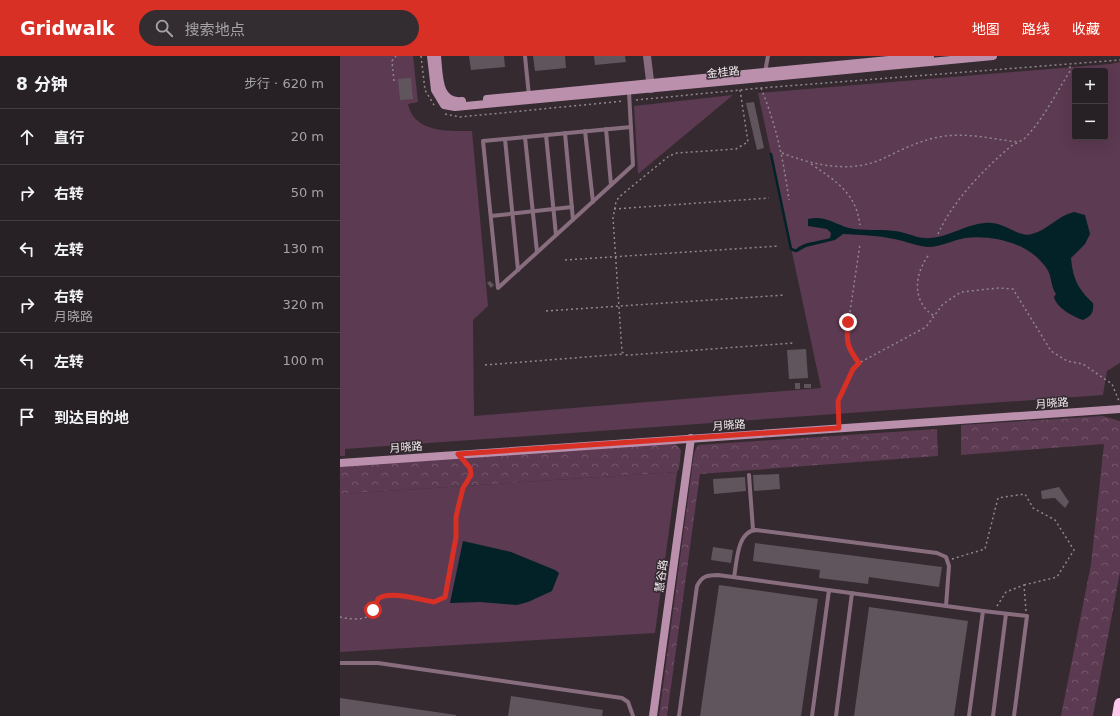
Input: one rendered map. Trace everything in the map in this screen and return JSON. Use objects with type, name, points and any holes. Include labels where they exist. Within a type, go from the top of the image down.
[{"type":"highway","points":[[1118,716],[1120,704]]},
{"type":"street","points":[[431,56],[435,90],[444,105],[454,105]]},
{"type":"street","points":[[437,56],[441,89],[447,99],[454,105]]},
{"type":"street","points":[[647,56],[650,86]]},
{"type":"street","name":"金桂路","points":[[454,105],[650,86],[765,72],[925,58],[993,56]]},
{"type":"street","name":"金桂路","points":[[529,98],[629,92],[650,86],[758,79],[925,58]]},
{"type":"street","name":"月晓路","points":[[340,462],[1120,409]]},
{"type":"street","name":"慧谷路","points":[[652,716],[691,438]]},
{"type":"lane","points":[[524,56],[529,98]]},
{"type":"lane","points":[[765,72],[768,56]]},
{"type":"lane","points":[[629,92],[631,126],[633,166],[498,288],[483,141],[631,126]]},
{"type":"lane","points":[[606,129],[611,186]]},
{"type":"lane","points":[[585,131],[593,202]]},
{"type":"lane","points":[[565,133],[573,220]]},
{"type":"lane","points":[[546,134],[556,235]]},
{"type":"lane","points":[[525,137],[537,252]]},
{"type":"lane","points":[[505,138],[518,270]]},
{"type":"lane","points":[[491,216],[572,207]]},
{"type":"lane","points":[[749,475],[753,530]]},
{"type":"lane","points":[[734,577],[744,535],[749,530],[937,553],[946,557],[950,566],[946,606]]},
{"type":"lane","points":[[679,716],[697,586],[700,579],[708,575],[734,577],[1027,616],[1014,716]]},
{"type":"lane","points":[[812,716],[829,590]]},
{"type":"lane","points":[[836,716],[852,593]]},
{"type":"lane","points":[[969,716],[983,611]]},
{"type":"lane","points":[[993,716],[1006,614]]},
{"type":"lane","points":[[340,663],[378,663],[622,698],[628,702],[633,716]]},
{"type":"path","points":[[394,81],[392,61],[396,56]]},
{"type":"path","points":[[938,234],[944,221],[984,172],[1012,146],[1024,139],[1035,127],[1070,71],[1070,64]]},
{"type":"path","points":[[758,79],[774,119],[782,153],[789,200]]},
{"type":"path","points":[[624,354],[619,306],[614,209],[619,197],[669,156],[677,153],[736,148],[748,142],[740,90]]},
{"type":"path","points":[[782,153],[810,163],[849,167],[864,165],[921,142],[952,136],[975,135],[1018,142]]},
{"type":"path","points":[[810,163],[833,180],[853,199],[860,225]]},
{"type":"path","points":[[614,209],[769,198]]},
{"type":"path","points":[[859,363],[850,350],[846,339],[860,244]]},
{"type":"path","points":[[565,260],[779,246]]},
{"type":"path","points":[[928,256],[922,265],[916,283],[920,299],[925,310],[934,316]]},
{"type":"path","points":[[839,428],[838,401],[853,369],[859,363],[926,327],[943,304],[961,292],[1000,288],[1013,289],[1051,351],[1067,361],[1083,364],[1112,384],[1120,402]]},
{"type":"path","points":[[546,311],[785,295]]},
{"type":"path","points":[[485,365],[624,354],[793,344]]},
{"type":"path","points":[[340,617],[353,619],[368,616],[371,614],[378,599],[385,596],[423,599],[434,602],[445,597],[456,537],[456,517],[463,488],[471,475],[470,468],[458,454]]},
{"type":"path","points":[[947,560],[984,549],[998,498],[1025,494],[1033,508],[1055,520],[1074,550],[1057,577],[1024,585],[1006,592],[993,612]]},
{"type":"path","points":[[1024,585],[1027,616]]},
{"type":"green space","points":[[340,56],[413,56],[418,102],[408,104],[411,113],[417,120],[433,128],[453,131],[472,131],[488,306],[473,320],[474,416],[821,388],[758,93],[1120,62],[1120,363],[1107,371],[1103,395],[345,449],[345,456],[340,456]]},
{"type":"green space","points":[[733,95],[638,174],[634,106]]},
{"type":"green space","points":[[1103,416],[1120,421],[1120,572],[1093,716],[1061,716],[1091,564],[1104,444],[961,455],[961,425]]},
{"type":"green space","points":[[937,429],[938,456],[700,474],[667,716],[659,716],[694,453],[698,445]]},
{"type":"green space","points":[[674,442],[681,450],[679,469],[677,472],[340,494],[340,466]]},
{"type":"green space","points":[[677,472],[655,633],[340,652],[340,494]]},
{"type":"water","points":[[1074,212],[1085,215],[1090,234],[1085,244],[1071,258],[1073,272],[1077,283],[1093,303],[1091,314],[1083,320],[1061,308],[1055,301],[1054,297],[1056,294],[1049,272],[1040,260],[1022,247],[999,239],[976,237],[965,238],[930,247],[868,235],[843,234],[835,240],[806,247],[797,252],[795,250],[807,243],[830,238],[831,233],[827,229],[808,226],[808,219],[814,218],[829,220],[854,229],[895,231],[924,238],[933,238],[983,223],[997,224],[1018,233],[1027,235],[1038,232]]},
{"type":"water","points":[[463,541],[511,552],[555,570],[559,573],[552,591],[528,602],[517,605],[480,602],[450,603]]},
{"type":"building","points":[[469,56],[504,56],[505,67],[471,70]]},
{"type":"building","points":[[533,56],[565,56],[566,68],[535,71]]},
{"type":"building","points":[[594,56],[625,56],[626,62],[595,65]]},
{"type":"building","points":[[411,78],[413,99],[400,100],[398,79]]},
{"type":"building","points":[[754,102],[764,148],[757,150],[746,103]]},
{"type":"building","points":[[490,281],[494,285],[491,288],[487,283]]},
{"type":"building","points":[[806,349],[808,378],[789,379],[787,350]]},
{"type":"building","points":[[795,383],[800,383],[800,389],[795,389]]},
{"type":"building","points":[[804,384],[811,384],[811,388],[804,388]]},
{"type":"building","points":[[779,474],[780,489],[754,491],[753,475]]},
{"type":"building","points":[[745,477],[746,491],[714,494],[713,479]]},
{"type":"building","points":[[1059,487],[1069,502],[1065,508],[1055,498],[1042,499],[1041,491]]},
{"type":"building","points":[[755,543],[942,567],[939,587],[869,577],[868,584],[819,578],[820,570],[753,561]]},
{"type":"building","points":[[713,547],[733,550],[731,563],[711,560]]},
{"type":"building","points":[[719,585],[818,599],[801,716],[700,716]]},
{"type":"building","points":[[869,607],[968,621],[954,716],[854,716]]},
{"type":"building","points":[[511,696],[603,710],[602,716],[508,716]]},
{"type":"building","points":[[340,698],[456,715],[456,716],[340,716]]},
{"type":"waterway","points":[[771,154],[791,249],[796,251]]},
{"type":"route","points":[[373,610],[378,599],[385,596],[423,599],[434,602],[441,601],[445,597],[456,537],[456,517],[463,488],[471,475],[470,468],[458,454],[839,428],[838,401],[853,369],[859,363],[850,350],[846,339],[848,322]]}]
